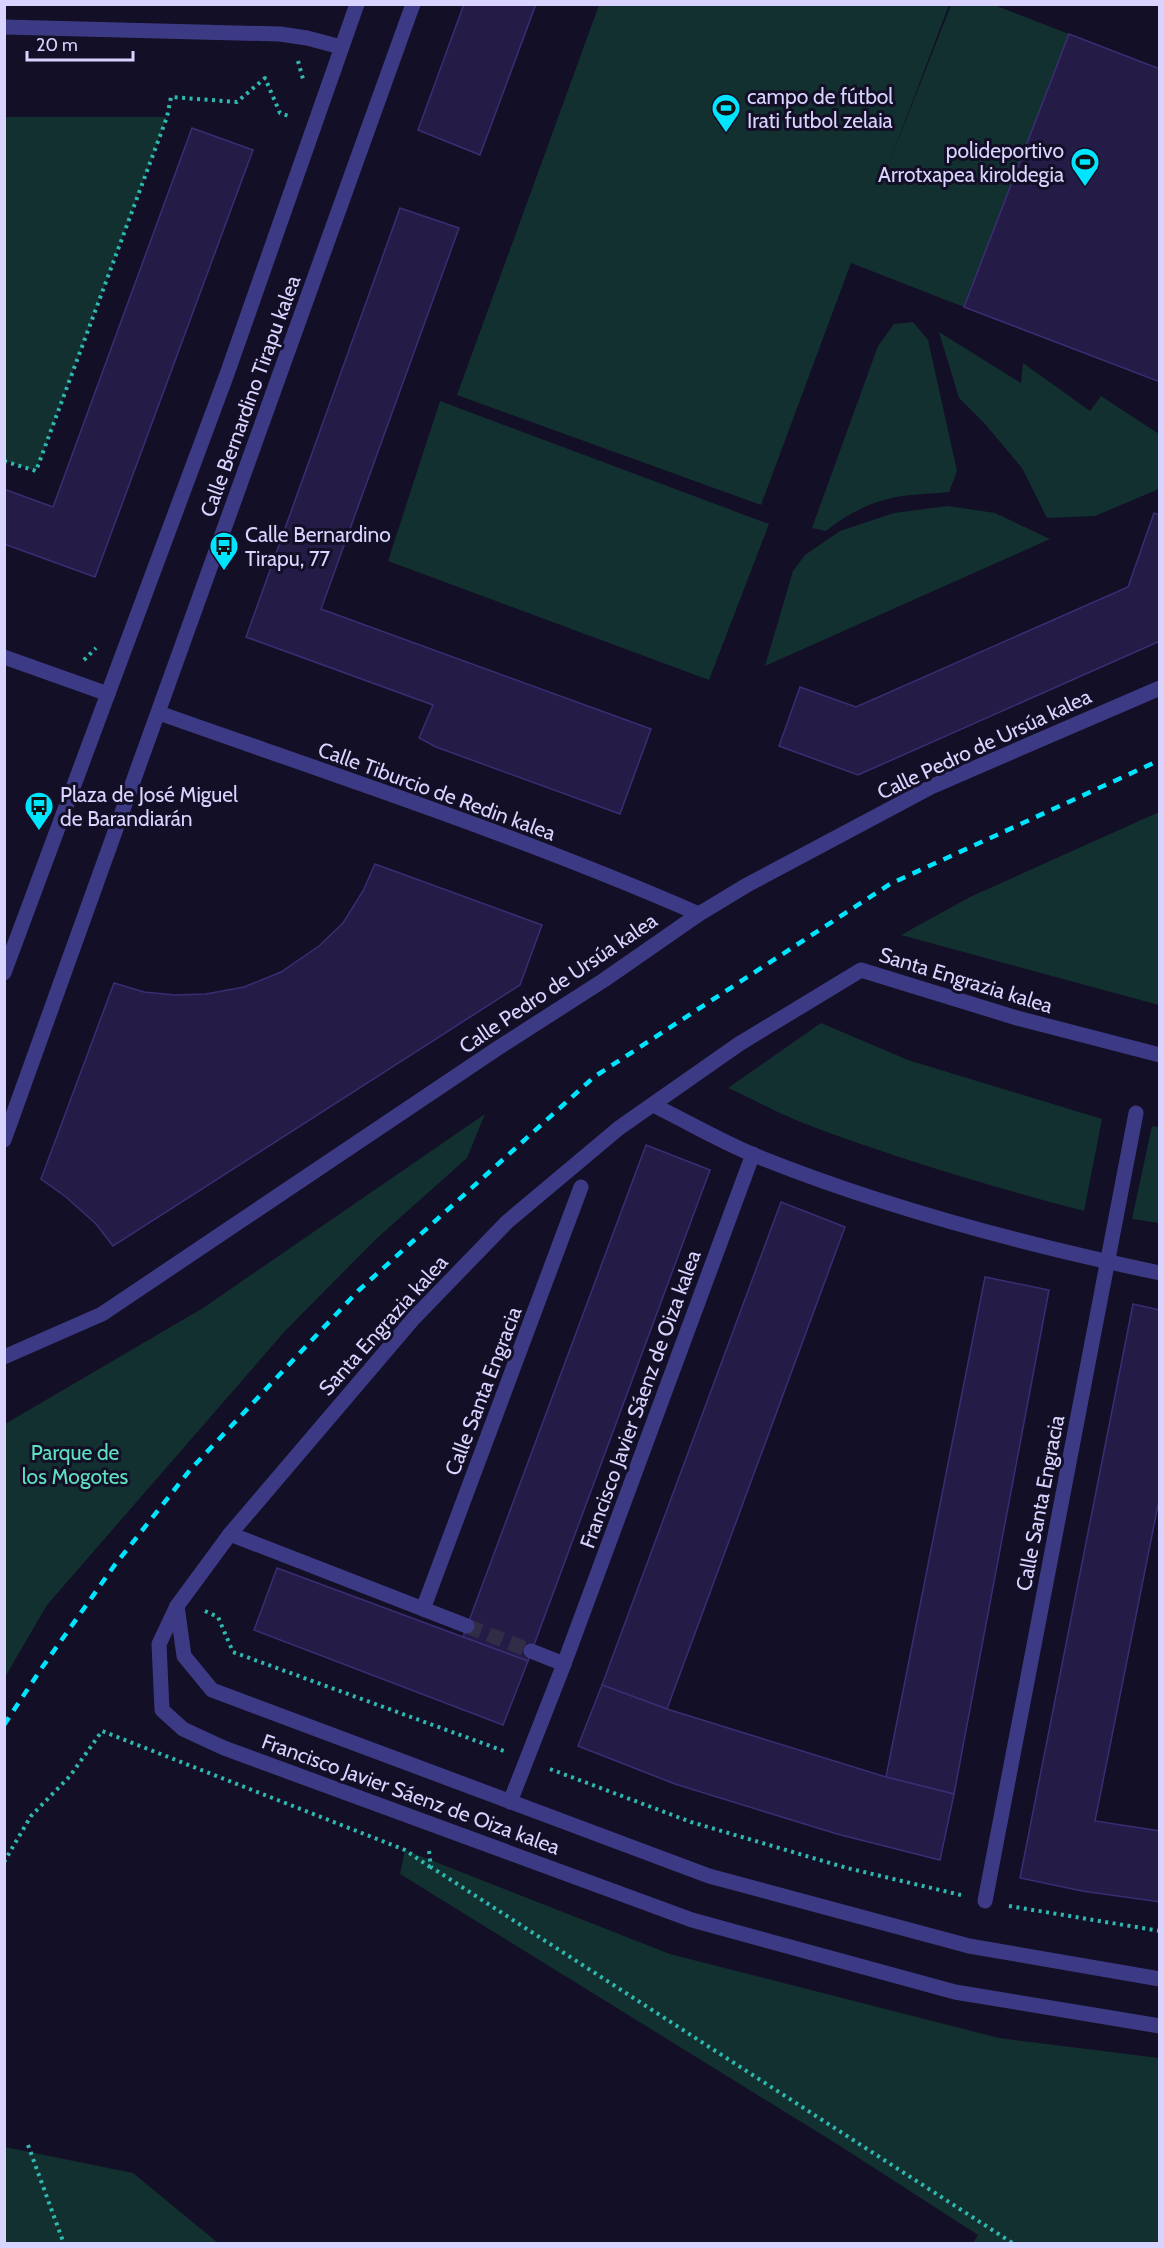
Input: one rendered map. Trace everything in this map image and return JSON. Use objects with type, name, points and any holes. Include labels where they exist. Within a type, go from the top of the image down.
[{"type":"street","name":"Calle Bernardino Tirapu kalea","points":[[4,973],[227,374],[357,4]]},
{"type":"street","name":"Calle Bernardino Tirapu kalea","points":[[4,1140],[413,4]]},
{"type":"street","points":[[4,27],[280,34],[341,47]]},
{"type":"street","points":[[4,657],[108,694]]},
{"type":"street","name":"Calle Pedro de Ursúa kalea","points":[[4,1357],[102,1314],[699,914],[747,885],[933,786],[1160,688]]},
{"type":"street","name":"Calle Tiburcio de Redin kalea","points":[[159,713],[412,802],[636,886],[699,914]]},
{"type":"street","name":"Santa Engrazia kalea","points":[[180,1602],[230,1534],[414,1318],[507,1222],[619,1128],[739,1044],[861,970],[1017,1018],[1160,1055]]},
{"type":"street","points":[[653,1105],[753,1154],[907,1209],[1107,1262],[1160,1273]]},
{"type":"street","name":"Calle Santa Engracia","points":[[985,1901],[1136,1113]]},
{"type":"street","name":"Francisco Javier Sáenz de Oiza kalea","points":[[510,1802],[564,1664],[753,1154]]},
{"type":"street","name":"Calle Santa Engracia","points":[[423,1609],[581,1187]]},
{"type":"street","points":[[230,1534],[467,1626]]},
{"type":"street","name":"Francisco Javier Sáenz de Oiza kalea","points":[[180,1602],[184,1656],[212,1690],[720,1879],[969,1946],[1160,1979]]},
{"type":"street","name":"Francisco Javier Sáenz de Oiza kalea","points":[[180,1602],[159,1644],[162,1710],[183,1730],[224,1748],[692,1920],[955,1992],[1160,2026]]},
{"type":"street","points":[[531,1651],[564,1664]]},
{"type":"path","points":[[4,461],[36,471],[167,117],[171,97],[237,102],[265,78],[280,113],[313,127]]},
{"type":"path","points":[[180,1602],[218,1617],[233,1652],[691,1822],[847,1868],[985,1901],[1044,1913],[1160,1931]]},
{"type":"path","points":[[4,1862],[31,1816],[70,1776],[102,1731],[405,1850],[1014,2244]]},
{"type":"path","points":[[424,1821],[431,1867]]},
{"type":"path","points":[[28,2145],[64,2244]]},
{"type":"green space","name":"campo de fútbol Irati futbol zelaia","points":[[599,5],[949,5],[888,166],[951,5],[994,5],[1069,34],[964,307],[851,263],[761,505],[457,395]]},
{"type":"green space","points":[[5,117],[167,117],[36,471],[5,461]]},
{"type":"green space","points":[[913,322],[928,340],[957,471],[949,492],[888,499],[855,512],[826,531],[812,528],[878,346],[894,324]]},
{"type":"green space","points":[[939,332],[1021,383],[1023,363],[1090,411],[1101,396],[1159,434],[1159,489],[1095,516],[1047,518],[1022,468],[985,424],[959,398]]},
{"type":"green space","points":[[440,401],[769,524],[709,680],[388,561]]},
{"type":"green space","points":[[948,506],[995,513],[1050,539],[765,666],[793,571],[805,555],[840,531],[894,513]]},
{"type":"green space","points":[[1159,812],[1159,1005],[901,935],[970,897]]},
{"type":"green space","points":[[821,1023],[908,1060],[1102,1119],[1084,1211],[872,1148],[803,1123],[728,1088]]},
{"type":"green space","name":"Parque de los Mogotes","points":[[485,1114],[467,1158],[376,1239],[285,1331],[47,1605],[5,1677],[5,1424],[203,1308]]},
{"type":"green space","points":[[1152,1126],[1159,1127],[1159,1223],[1132,1219]]},
{"type":"green space","points":[[405,1850],[670,1954],[999,2038],[1159,2058],[1159,2243],[973,2243],[978,2235],[837,2144],[400,1874]]},
{"type":"green space","points":[[5,2147],[133,2173],[218,2243],[5,2243]]},
{"type":"building","points":[[464,4],[536,4],[480,155],[418,130]]},
{"type":"building","name":"polideportivo Arrotxapea kiroldegia","points":[[1069,34],[1160,69],[1160,382],[964,307]]},
{"type":"building","points":[[192,128],[253,150],[95,577],[4,544],[4,489],[53,507]]},
{"type":"building","points":[[400,208],[459,228],[321,609],[651,729],[620,814],[436,747],[419,738],[433,705],[246,637]]},
{"type":"building","points":[[1154,513],[1160,515],[1160,641],[858,775],[779,746],[800,687],[856,707],[1128,587]]},
{"type":"building","points":[[375,864],[542,925],[520,985],[113,1246],[96,1224],[66,1197],[41,1179],[114,983],[144,992],[175,995],[206,994],[244,987],[281,972],[319,946],[343,923],[363,891]]},
{"type":"building","points":[[646,1145],[710,1170],[528,1661],[463,1637]]},
{"type":"building","points":[[781,1202],[845,1227],[667,1709],[602,1685]]},
{"type":"building","points":[[985,1277],[1049,1290],[954,1794],[886,1777]]},
{"type":"building","points":[[1133,1304],[1160,1310],[1160,1495],[1095,1821],[1160,1831],[1160,1902],[1082,1891],[1020,1878]]},
{"type":"building","points":[[277,1568],[528,1661],[503,1725],[254,1630]]},
{"type":"building","points":[[602,1685],[667,1709],[886,1777],[954,1794],[940,1860],[837,1834],[675,1784],[578,1746]]},
{"type":"tunnel","points":[[467,1626],[531,1651]]},
{"type":"railway","points":[[4,1725],[114,1566],[190,1470],[358,1291],[594,1077],[890,884],[1160,760]]},
{"type":"place","name":"campo de fútbol Irati futbol zelaia","points":[[726,134]]},
{"type":"place","name":"polideportivo Arrotxapea kiroldegia","points":[[1085,188]]},
{"type":"place","name":"Calle Bernardino Tirapu, 77","points":[[224,572]]},
{"type":"place","name":"Plaza de José Miguel de Barandiarán","points":[[39,832]]}]
